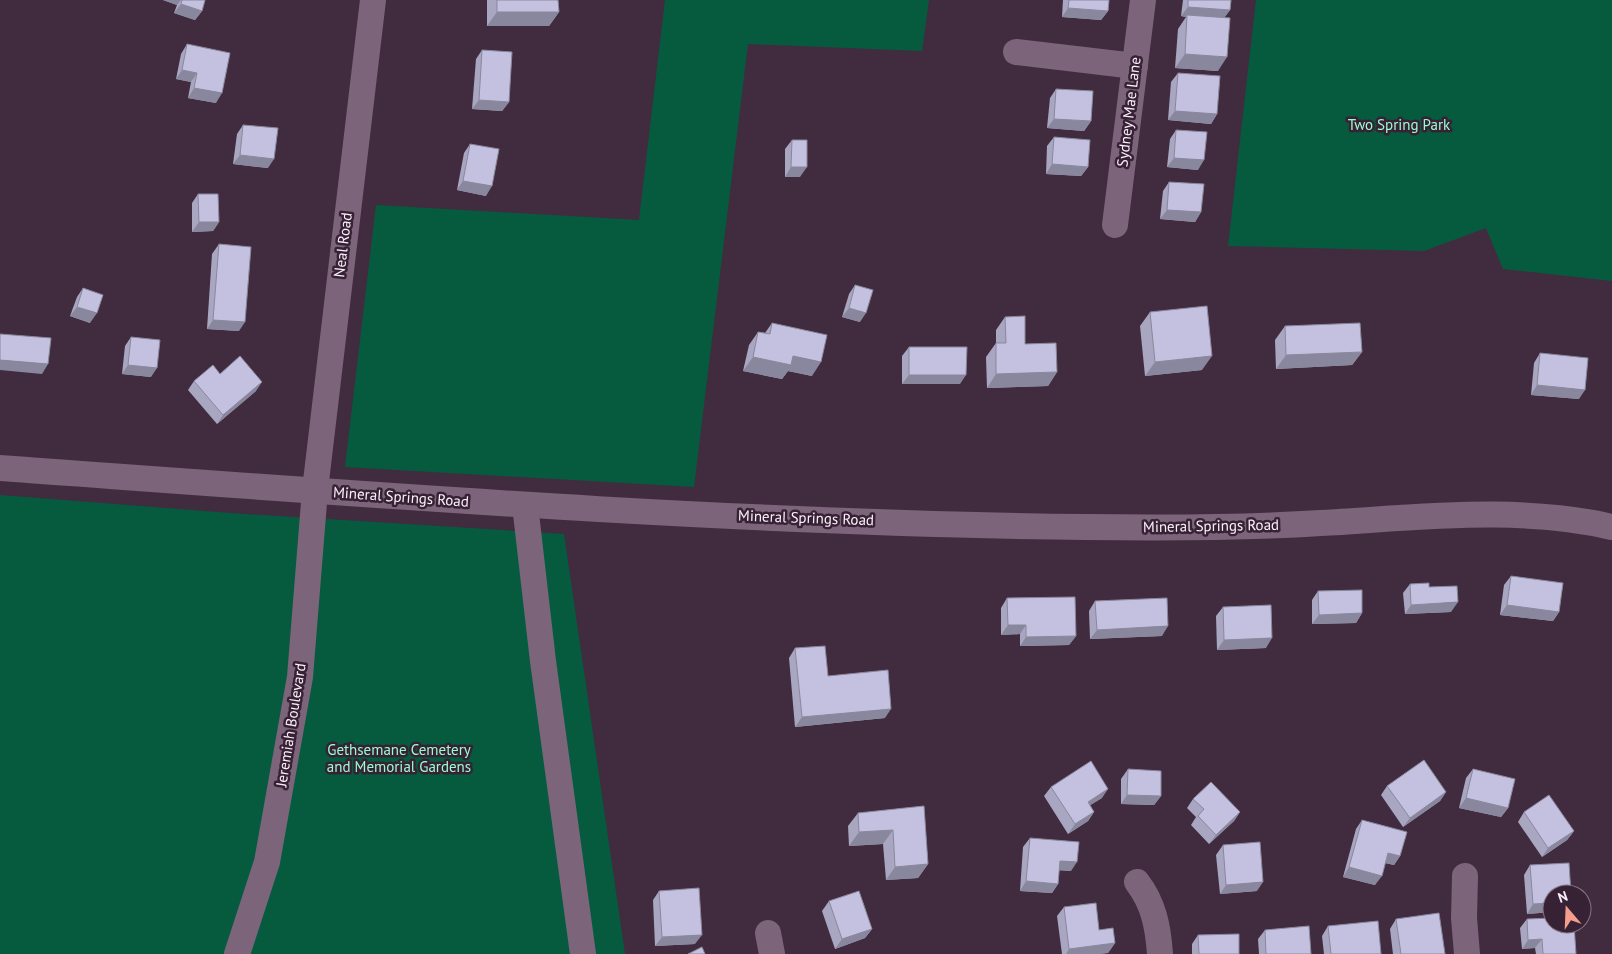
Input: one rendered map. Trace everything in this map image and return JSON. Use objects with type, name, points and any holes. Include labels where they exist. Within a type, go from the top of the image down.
[{"type":"street","name":"Neal Road","points":[[315,490],[372,0]]},
{"type":"street","name":"Sydney Mae Lane","points":[[1115,225],[1143,0]]},
{"type":"street","points":[[1016,52],[1135,66]]},
{"type":"street","name":"Mineral Springs Road","points":[[0,468],[525,505],[792,519],[1083,527],[1219,527],[1514,515],[1589,522],[1612,527]]},
{"type":"street","name":"Jeremiah Boulevard","points":[[237,954],[267,862],[300,677],[315,490]]},
{"type":"street","points":[[525,505],[543,661],[583,954]]},
{"type":"street","points":[[1465,876],[1464,918],[1467,954]]},
{"type":"street","points":[[1137,882],[1144,891],[1153,910],[1160,954]]},
{"type":"green space","points":[[665,0],[929,0],[922,51],[748,44],[694,487],[345,467],[376,205],[639,220]]},
{"type":"green space","name":"Two Spring Park","points":[[1256,0],[1612,0],[1612,281],[1503,269],[1486,228],[1424,251],[1228,246]]},
{"type":"green space","name":"Gethsemane Cemetery and Memorial Gardens","points":[[0,495],[230,513],[564,534],[625,954],[0,954]]},
{"type":"building","points":[[182,0],[205,0],[202,11],[181,4]]},
{"type":"building","points":[[497,0],[558,0],[559,12],[497,12]]},
{"type":"building","points":[[1069,0],[1109,0],[1108,11],[1068,8]]},
{"type":"building","points":[[1188,0],[1231,0],[1230,10],[1188,7]]},
{"type":"building","points":[[1187,15],[1230,18],[1227,57],[1185,54]]},
{"type":"building","points":[[187,44],[230,53],[222,93],[194,88],[197,73],[182,70]]},
{"type":"building","points":[[482,50],[512,52],[509,102],[479,100]]},
{"type":"building","points":[[1178,73],[1220,76],[1217,114],[1175,111]]},
{"type":"building","points":[[1056,89],[1093,91],[1091,121],[1054,119]]},
{"type":"building","points":[[243,125],[278,128],[274,159],[240,155]]},
{"type":"building","points":[[1176,130],[1207,132],[1204,160],[1174,158]]},
{"type":"building","points":[[1054,137],[1090,140],[1088,167],[1052,164]]},
{"type":"building","points":[[792,140],[807,140],[807,167],[791,167]]},
{"type":"building","points":[[470,144],[499,149],[492,186],[463,181]]},
{"type":"building","points":[[1169,182],[1204,184],[1201,212],[1167,210]]},
{"type":"building","points":[[198,194],[218,194],[219,222],[199,222]]},
{"type":"building","points":[[219,244],[251,247],[245,322],[213,320]]},
{"type":"building","points":[[855,285],[873,290],[866,313],[849,308]]},
{"type":"building","points":[[83,288],[103,295],[97,313],[77,307]]},
{"type":"building","points":[[1207,306],[1212,356],[1155,362],[1150,312]]},
{"type":"building","points":[[1025,316],[1025,344],[1056,343],[1057,372],[996,374],[996,343],[1006,343],[1005,317]]},
{"type":"building","points":[[772,323],[827,335],[821,362],[793,356],[791,365],[753,357],[758,332],[770,334]]},
{"type":"building","points":[[1360,323],[1362,352],[1286,355],[1285,326]]},
{"type":"building","points":[[0,334],[51,338],[48,364],[0,360]]},
{"type":"building","points":[[131,337],[160,340],[157,368],[128,365]]},
{"type":"building","points":[[909,347],[967,347],[966,375],[909,375]]},
{"type":"building","points":[[1540,353],[1588,358],[1585,390],[1537,385]]},
{"type":"building","points":[[240,356],[262,382],[223,415],[194,381],[213,365],[220,374]]},
{"type":"building","points":[[1511,576],[1563,583],[1559,612],[1507,605]]},
{"type":"building","points":[[1429,583],[1429,587],[1457,586],[1458,602],[1411,605],[1410,584]]},
{"type":"building","points":[[1362,590],[1362,613],[1319,615],[1318,591]]},
{"type":"building","points":[[1075,597],[1076,636],[1026,637],[1026,625],[1008,625],[1007,598]]},
{"type":"building","points":[[1167,598],[1168,626],[1097,630],[1095,601]]},
{"type":"building","points":[[1271,605],[1272,638],[1224,640],[1223,607]]},
{"type":"building","points":[[825,646],[828,676],[888,670],[891,709],[802,717],[795,648]]},
{"type":"building","points":[[1424,760],[1446,792],[1410,818],[1387,786]]},
{"type":"building","points":[[1091,761],[1108,789],[1088,802],[1094,812],[1075,824],[1051,787]]},
{"type":"building","points":[[1128,769],[1161,771],[1161,796],[1127,795]]},
{"type":"building","points":[[1473,769],[1515,779],[1508,808],[1466,798]]},
{"type":"building","points":[[1211,782],[1240,812],[1216,835],[1198,816],[1204,809],[1193,799]]},
{"type":"building","points":[[1549,795],[1574,831],[1548,848],[1524,812]]},
{"type":"building","points":[[924,806],[928,864],[895,867],[893,830],[859,832],[858,813]]},
{"type":"building","points":[[1362,820],[1407,832],[1400,856],[1388,853],[1382,876],[1349,867]]},
{"type":"building","points":[[1030,838],[1079,842],[1077,862],[1060,861],[1058,884],[1026,881]]},
{"type":"building","points":[[1260,842],[1263,882],[1226,885],[1223,845]]},
{"type":"building","points":[[1569,863],[1570,884],[1542,884],[1542,904],[1533,904],[1530,865]]},
{"type":"building","points":[[699,888],[702,935],[662,937],[659,891]]},
{"type":"building","points":[[859,891],[872,929],[842,939],[829,901]]},
{"type":"building","points":[[1096,903],[1099,930],[1113,928],[1115,943],[1069,949],[1064,907]]},
{"type":"building","points":[[1439,913],[1445,954],[1401,954],[1396,919]]},
{"type":"building","points":[[1542,918],[1542,934],[1575,934],[1576,954],[1543,954],[1542,939],[1528,940],[1527,919]]},
{"type":"building","points":[[1378,921],[1381,954],[1331,954],[1328,926]]},
{"type":"building","points":[[1309,926],[1311,954],[1266,954],[1265,930]]},
{"type":"building","points":[[1239,934],[1239,954],[1199,954],[1198,935]]},
{"type":"building","points":[[702,947],[705,954],[688,954]]}]
